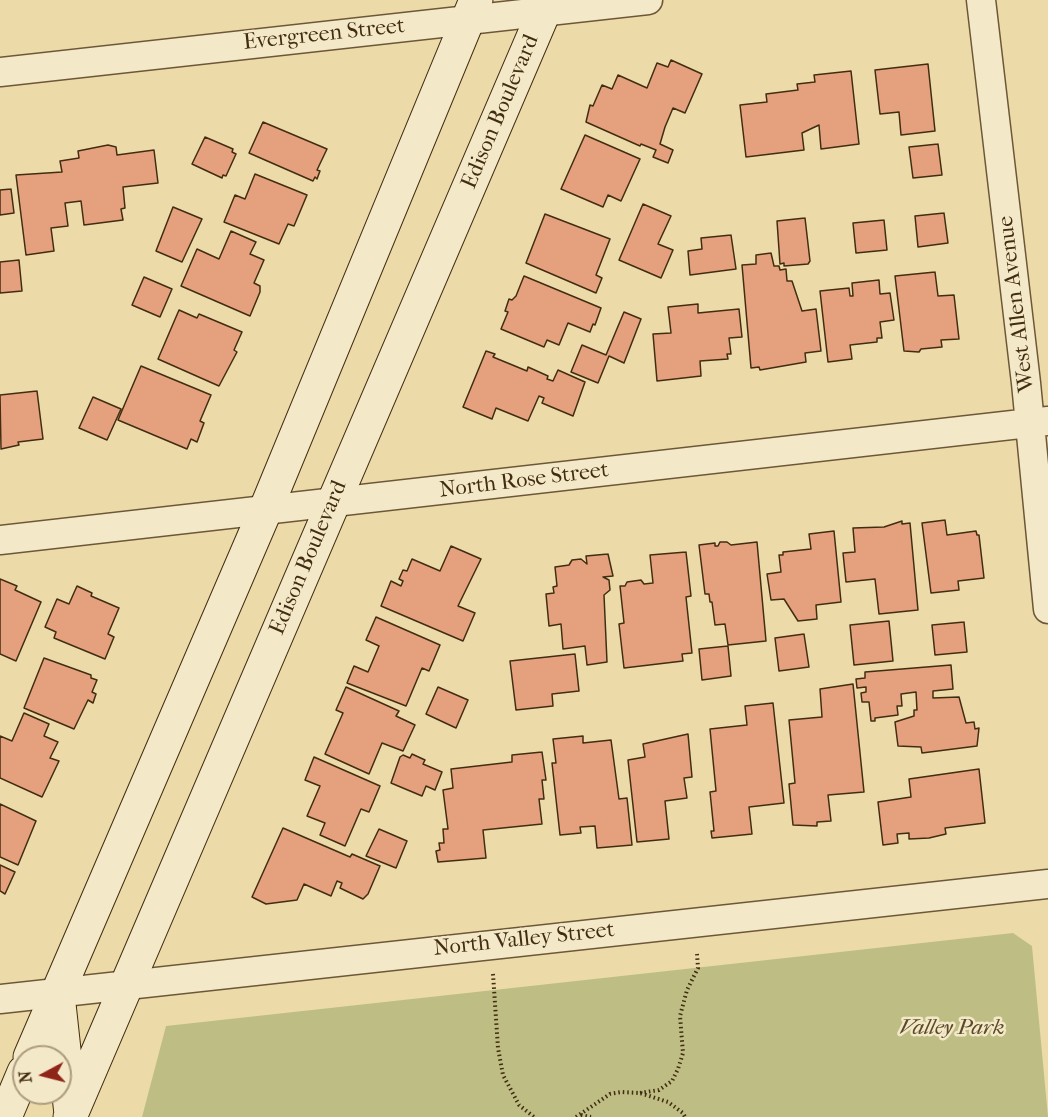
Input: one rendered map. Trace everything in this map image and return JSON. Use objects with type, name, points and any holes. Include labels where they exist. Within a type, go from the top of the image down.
[{"type":"main road","name":"Edison Boulevard","points":[[71,1116],[546,6]]},
{"type":"main road","points":[[35,1045],[265,511],[472,10]]},
{"type":"main road","points":[[58,993],[71,1116]]},
{"type":"main road","points":[[5,1117],[12,1100]]},
{"type":"street","name":"Evergreen Street","points":[[0,72],[472,10],[648,0]]},
{"type":"street","name":"West Allen Avenue","points":[[981,0],[1039,422],[1048,609]]},
{"type":"street","name":"North Rose Street","points":[[0,540],[333,504],[1039,422]]},
{"type":"street","name":"North Valley Street","points":[[0,999],[128,983],[1048,884]]},
{"type":"path","points":[[578,1116],[610,1094],[658,1090],[672,1081],[683,1053],[680,1016],[682,1004],[698,968],[694,922]]},
{"type":"path","points":[[489,944],[496,996],[498,1048],[503,1075],[519,1106],[534,1117]]},
{"type":"path","points":[[640,1093],[668,1102],[685,1117]]},
{"type":"path","points":[[578,1116],[591,1117]]},
{"type":"green space","name":"Valley Park","points":[[1013,933],[1032,946],[1048,1117],[142,1117],[166,1026]]},
{"type":"building","points":[[671,60],[702,74],[685,113],[673,108],[665,127],[660,144],[673,150],[668,163],[653,157],[656,150],[641,144],[640,146],[586,122],[590,105],[593,106],[602,85],[612,89],[618,75],[647,88],[657,63],[668,67]]},
{"type":"building","points":[[928,64],[935,131],[901,135],[899,112],[880,114],[875,70]]},
{"type":"building","points":[[851,71],[859,144],[821,149],[819,125],[802,133],[804,150],[746,157],[740,105],[767,102],[766,94],[798,90],[797,84],[815,82],[814,75]]},
{"type":"building","points":[[263,122],[327,149],[317,170],[320,171],[317,179],[315,177],[313,181],[249,153]]},
{"type":"building","points":[[585,135],[640,159],[621,201],[608,195],[603,207],[561,189]]},
{"type":"building","points":[[205,137],[233,149],[232,152],[236,154],[226,176],[223,175],[222,178],[192,164]]},
{"type":"building","points":[[938,144],[942,175],[913,178],[909,147]]},
{"type":"building","points":[[108,145],[116,147],[117,155],[154,150],[158,183],[123,187],[125,208],[121,209],[123,220],[84,225],[81,201],[65,203],[68,226],[51,228],[54,251],[26,255],[16,175],[62,172],[60,161],[79,158],[78,151]]},
{"type":"building","points":[[255,174],[307,195],[294,226],[288,224],[279,244],[224,222],[235,195],[245,199]]},
{"type":"building","points":[[11,189],[14,213],[0,215],[0,190]]},
{"type":"building","points":[[643,204],[671,216],[658,244],[673,250],[661,278],[619,260]]},
{"type":"building","points":[[173,207],[202,219],[182,262],[156,251]]},
{"type":"building","points":[[944,213],[948,243],[918,247],[915,216]]},
{"type":"building","points":[[545,214],[610,239],[596,275],[602,278],[596,293],[526,263]]},
{"type":"building","points":[[805,218],[810,261],[808,264],[784,266],[784,263],[780,264],[777,221]]},
{"type":"building","points":[[884,220],[887,250],[856,253],[853,223]]},
{"type":"building","points":[[231,231],[256,242],[250,254],[264,260],[254,283],[260,286],[260,292],[250,316],[181,286],[197,249],[219,259]]},
{"type":"building","points":[[731,235],[736,269],[690,275],[688,251],[702,249],[701,238]]},
{"type":"building","points":[[771,253],[774,266],[779,266],[780,270],[786,269],[787,281],[792,281],[802,311],[816,309],[821,351],[805,353],[806,362],[760,370],[759,367],[751,368],[742,265],[756,264],[756,255]]},
{"type":"building","points":[[19,260],[22,291],[0,293],[0,262]]},
{"type":"building","points":[[935,272],[938,296],[954,295],[959,339],[941,340],[942,347],[921,349],[919,352],[904,351],[895,276]]},
{"type":"building","points":[[524,276],[601,308],[590,332],[568,323],[559,345],[547,340],[544,347],[501,329],[508,312],[505,311],[509,299],[512,300],[516,296]]},
{"type":"building","points":[[144,277],[172,289],[160,317],[132,305]]},
{"type":"building","points":[[879,280],[880,294],[890,293],[894,320],[880,322],[882,338],[877,338],[877,342],[850,345],[852,359],[828,362],[820,291],[849,288],[850,296],[853,296],[852,283]]},
{"type":"building","points":[[698,304],[698,313],[739,309],[742,337],[729,338],[731,354],[727,354],[728,359],[700,361],[701,376],[657,381],[653,334],[671,333],[668,307]]},
{"type":"building","points":[[179,310],[197,318],[199,314],[242,332],[234,350],[237,352],[219,386],[158,359]]},
{"type":"building","points":[[624,312],[641,319],[624,363],[609,356],[598,383],[571,372],[582,345],[606,355]]},
{"type":"building","points":[[486,351],[495,354],[493,357],[527,371],[528,367],[548,376],[547,379],[553,381],[558,370],[585,382],[573,416],[542,403],[544,398],[539,396],[528,421],[496,408],[492,419],[463,407]]},
{"type":"building","points":[[141,366],[211,395],[200,421],[204,423],[197,442],[191,439],[187,449],[118,420]]},
{"type":"building","points":[[37,391],[43,439],[18,442],[19,445],[1,449],[0,395]]},
{"type":"building","points":[[93,397],[121,409],[107,440],[79,428]]},
{"type":"building","points":[[945,520],[947,535],[976,531],[979,535],[984,578],[958,581],[959,590],[931,593],[922,523]]},
{"type":"building","points":[[902,521],[902,524],[910,523],[918,610],[879,614],[875,579],[846,582],[843,553],[855,552],[853,528],[884,527]]},
{"type":"building","points":[[834,531],[841,602],[816,605],[817,619],[798,621],[784,599],[771,600],[767,574],[781,572],[779,555],[783,555],[783,552],[811,549],[809,534]]},
{"type":"building","points":[[720,542],[727,542],[731,545],[757,542],[766,641],[728,645],[725,624],[715,625],[712,602],[710,602],[709,594],[705,594],[699,545],[715,543],[715,546],[718,546]]},
{"type":"building","points":[[451,546],[481,559],[458,606],[475,613],[463,641],[381,606],[391,581],[401,586],[403,581],[399,579],[403,570],[407,571],[412,559],[440,571]]},
{"type":"building","points":[[686,552],[691,596],[686,597],[692,653],[682,654],[683,661],[624,668],[619,624],[624,623],[620,586],[625,586],[627,582],[641,580],[644,584],[653,583],[650,555]]},
{"type":"building","points":[[608,554],[613,576],[603,577],[609,580],[610,590],[604,595],[607,662],[587,665],[585,646],[563,649],[561,624],[549,626],[546,594],[554,593],[553,587],[557,586],[555,567],[569,565],[572,560],[581,559],[587,564],[586,556]]},
{"type":"building","points":[[0,579],[17,586],[15,590],[41,602],[16,661],[0,654]]},
{"type":"building","points":[[77,586],[92,593],[91,596],[119,608],[108,634],[114,637],[105,659],[54,638],[56,632],[45,627],[57,599],[69,604]]},
{"type":"building","points":[[376,617],[440,645],[429,671],[422,668],[406,706],[347,683],[354,666],[368,672],[379,646],[366,640]]},
{"type":"building","points":[[889,621],[893,661],[854,665],[850,625]]},
{"type":"building","points":[[964,622],[967,652],[935,655],[932,625]]},
{"type":"building","points":[[804,634],[809,667],[779,671],[775,638]]},
{"type":"building","points":[[728,646],[731,676],[702,680],[699,649]]},
{"type":"building","points":[[575,654],[579,691],[552,694],[553,706],[516,710],[510,661]]},
{"type":"building","points":[[44,658],[91,675],[91,678],[97,680],[92,692],[96,694],[93,703],[88,700],[74,729],[24,708]]},
{"type":"building","points":[[951,665],[953,689],[933,691],[933,698],[959,697],[966,723],[974,722],[975,729],[979,728],[977,746],[922,753],[921,747],[898,746],[895,722],[914,716],[914,710],[917,710],[916,692],[901,694],[902,706],[897,706],[898,715],[875,718],[875,721],[871,721],[869,702],[862,702],[861,693],[866,692],[866,687],[857,688],[856,679],[865,678],[865,672]]},
{"type":"building","points":[[853,684],[864,792],[828,795],[831,821],[817,822],[817,826],[793,825],[789,784],[795,783],[789,720],[822,717],[820,689]]},
{"type":"building","points":[[346,687],[399,711],[396,716],[415,725],[403,751],[382,743],[369,774],[325,754],[343,713],[336,710]]},
{"type":"building","points":[[438,687],[468,700],[456,728],[426,714]]},
{"type":"building","points":[[773,703],[784,803],[749,807],[752,834],[712,838],[711,831],[714,831],[710,792],[716,791],[710,729],[747,725],[745,706]]},
{"type":"building","points":[[24,713],[49,724],[44,736],[58,742],[50,758],[59,761],[42,797],[0,778],[0,736],[12,741]]},
{"type":"building","points":[[688,734],[692,777],[684,778],[687,798],[665,801],[669,839],[637,842],[628,760],[645,757],[643,744]]},
{"type":"building","points":[[583,736],[583,743],[611,740],[619,799],[627,798],[632,845],[597,848],[595,826],[580,827],[581,833],[560,835],[552,763],[556,763],[553,739]]},
{"type":"building","points":[[542,752],[546,780],[542,780],[544,799],[539,799],[542,824],[483,830],[486,858],[438,862],[436,851],[440,850],[439,843],[444,843],[443,829],[448,829],[443,790],[453,788],[451,769],[512,762],[512,755]]},
{"type":"building","points":[[412,754],[425,760],[423,764],[442,772],[435,790],[426,786],[422,796],[391,783],[400,757],[403,755],[410,758]]},
{"type":"building","points":[[314,757],[380,786],[369,812],[361,809],[345,846],[320,835],[325,823],[307,816],[320,786],[305,780]]},
{"type":"building","points":[[979,769],[985,823],[945,828],[946,834],[929,838],[909,839],[909,833],[897,834],[898,843],[883,845],[878,802],[911,797],[909,779]]},
{"type":"building","points":[[0,804],[36,821],[18,865],[0,857]]},
{"type":"building","points":[[283,828],[350,857],[352,854],[380,866],[368,894],[363,899],[340,888],[342,883],[337,881],[331,896],[304,884],[297,900],[266,904],[252,897]]},
{"type":"building","points":[[379,829],[407,841],[396,868],[366,856]]},
{"type":"building","points":[[0,865],[15,872],[5,894],[0,891]]}]
